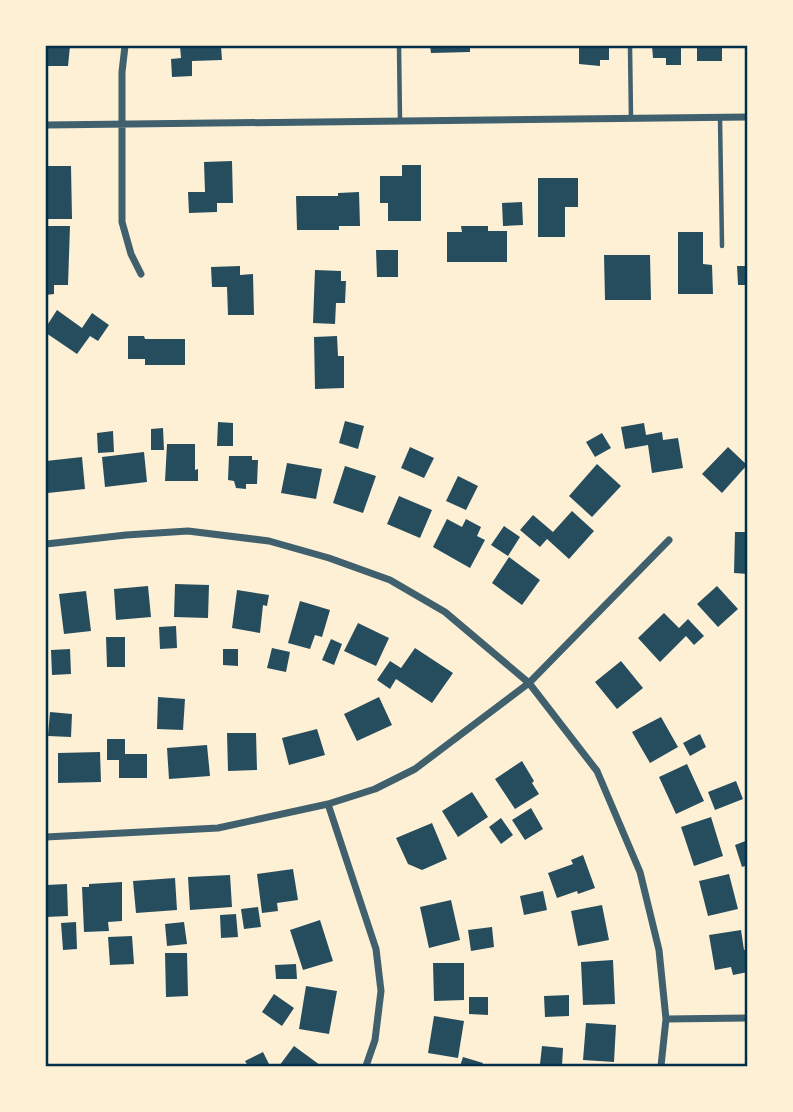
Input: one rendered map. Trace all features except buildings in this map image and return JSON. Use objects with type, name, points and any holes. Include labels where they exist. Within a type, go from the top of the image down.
[{"type":"street","points":[[125,46],[122,72],[122,222],[131,254],[141,274]]},
{"type":"street","points":[[46,125],[747,117]]},
{"type":"street","points":[[46,544],[188,531],[269,541],[330,558],[390,580],[445,612],[529,683],[597,771],[640,872],[659,950],[666,1019],[661,1066]]},
{"type":"street","points":[[46,837],[218,828],[328,804],[375,789],[415,769],[529,683],[669,540]]},
{"type":"street","points":[[328,804],[376,949],[381,991],[374,1040],[366,1066]]},
{"type":"street","points":[[666,1019],[747,1018]]},
{"type":"lane","points":[[399,46],[400,121]]},
{"type":"lane","points":[[630,46],[631,119]]},
{"type":"lane","points":[[720,118],[722,246]]}]
